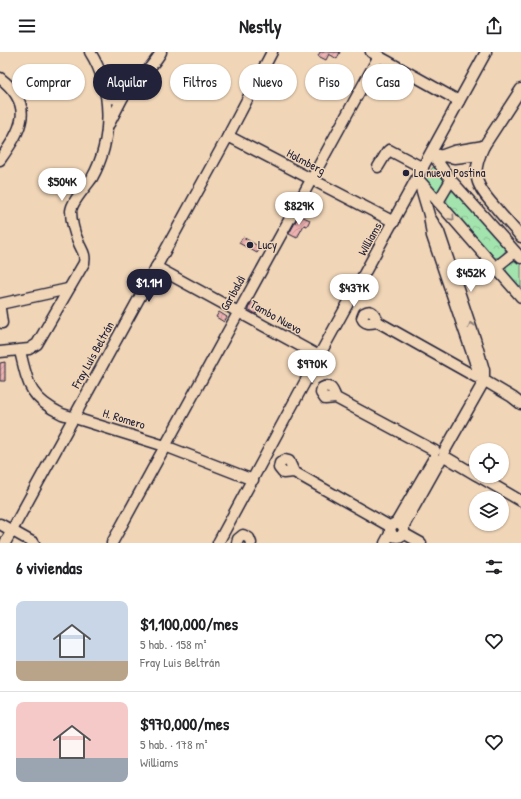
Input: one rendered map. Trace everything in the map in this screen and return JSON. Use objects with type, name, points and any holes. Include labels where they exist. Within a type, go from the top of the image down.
[{"type":"street","points":[[90,52],[96,64]]},
{"type":"street","points":[[153,64],[161,52]]},
{"type":"street","name":"Fray Luis Beltrán","points":[[5,543],[228,136],[272,52]]},
{"type":"street","name":"Williams","points":[[218,543],[319,356],[432,154],[486,52]]},
{"type":"street","points":[[375,54],[459,101]]},
{"type":"street","name":"Garibaldi","points":[[112,543],[311,179],[375,54]]},
{"type":"street","points":[[0,78],[15,92],[20,102],[22,114],[19,130],[0,160]]},
{"type":"street","points":[[520,90],[482,150],[476,167],[476,176],[482,193],[521,237]]},
{"type":"street","points":[[0,352],[25,350],[40,341],[84,263],[85,253],[78,241],[71,210],[98,166],[108,118],[107,100]]},
{"type":"street","points":[[106,133],[121,100]]},
{"type":"street","name":"Holmberg","points":[[228,136],[394,222]]},
{"type":"street","points":[[378,167],[389,150],[423,168]]},
{"type":"street","points":[[432,154],[455,158],[482,150]]},
{"type":"street","points":[[432,154],[451,180],[518,255],[495,268]]},
{"type":"street","points":[[418,178],[521,297]]},
{"type":"street","points":[[385,543],[397,532],[480,379],[432,236],[429,215],[418,178]]},
{"type":"street","points":[[438,202],[451,180]]},
{"type":"street","name":"Tambo Nuevo","points":[[156,267],[319,356]]},
{"type":"street","points":[[0,304],[68,289]]},
{"type":"street","points":[[0,309],[2,323]]},
{"type":"street","points":[[378,322],[512,397],[521,404]]},
{"type":"street","name":"H. Romero","points":[[25,350],[28,382],[35,396],[53,410],[165,446],[253,480]]},
{"type":"street","points":[[336,398],[469,470]]},
{"type":"street","points":[[294,472],[397,532],[421,543]]},
{"type":"street","points":[[491,483],[521,501]]},
{"type":"street","points":[[0,524],[34,543]]},
{"type":"street","points":[[238,543],[238,538],[243,536],[249,538],[251,543]]},
{"type":"green space","points":[[433,167],[446,180],[439,193],[436,192],[425,180]]},
{"type":"green space","points":[[450,189],[455,189],[505,245],[506,250],[501,257],[492,257],[445,203],[444,201]]},
{"type":"green space","points":[[511,261],[521,263],[521,289],[506,271],[506,266]]},
{"type":"building","points":[[320,52],[340,52],[337,59],[329,54],[326,60],[318,56]]},
{"type":"building","points":[[299,215],[310,220],[307,226],[304,225],[297,238],[289,234]]},
{"type":"building","name":"Lucy","points":[[243,237],[261,248],[257,253],[239,243]]},
{"type":"building","points":[[252,301],[260,306],[256,314],[248,309]]},
{"type":"building","points":[[219,312],[227,317],[224,322],[216,317]]},
{"type":"building","points":[[5,362],[5,381],[0,381],[0,363]]},
{"type":"place","name":"La nueva Postina","points":[[406,173]]},
{"type":"place","name":"Lucy","points":[[250,245]]}]
